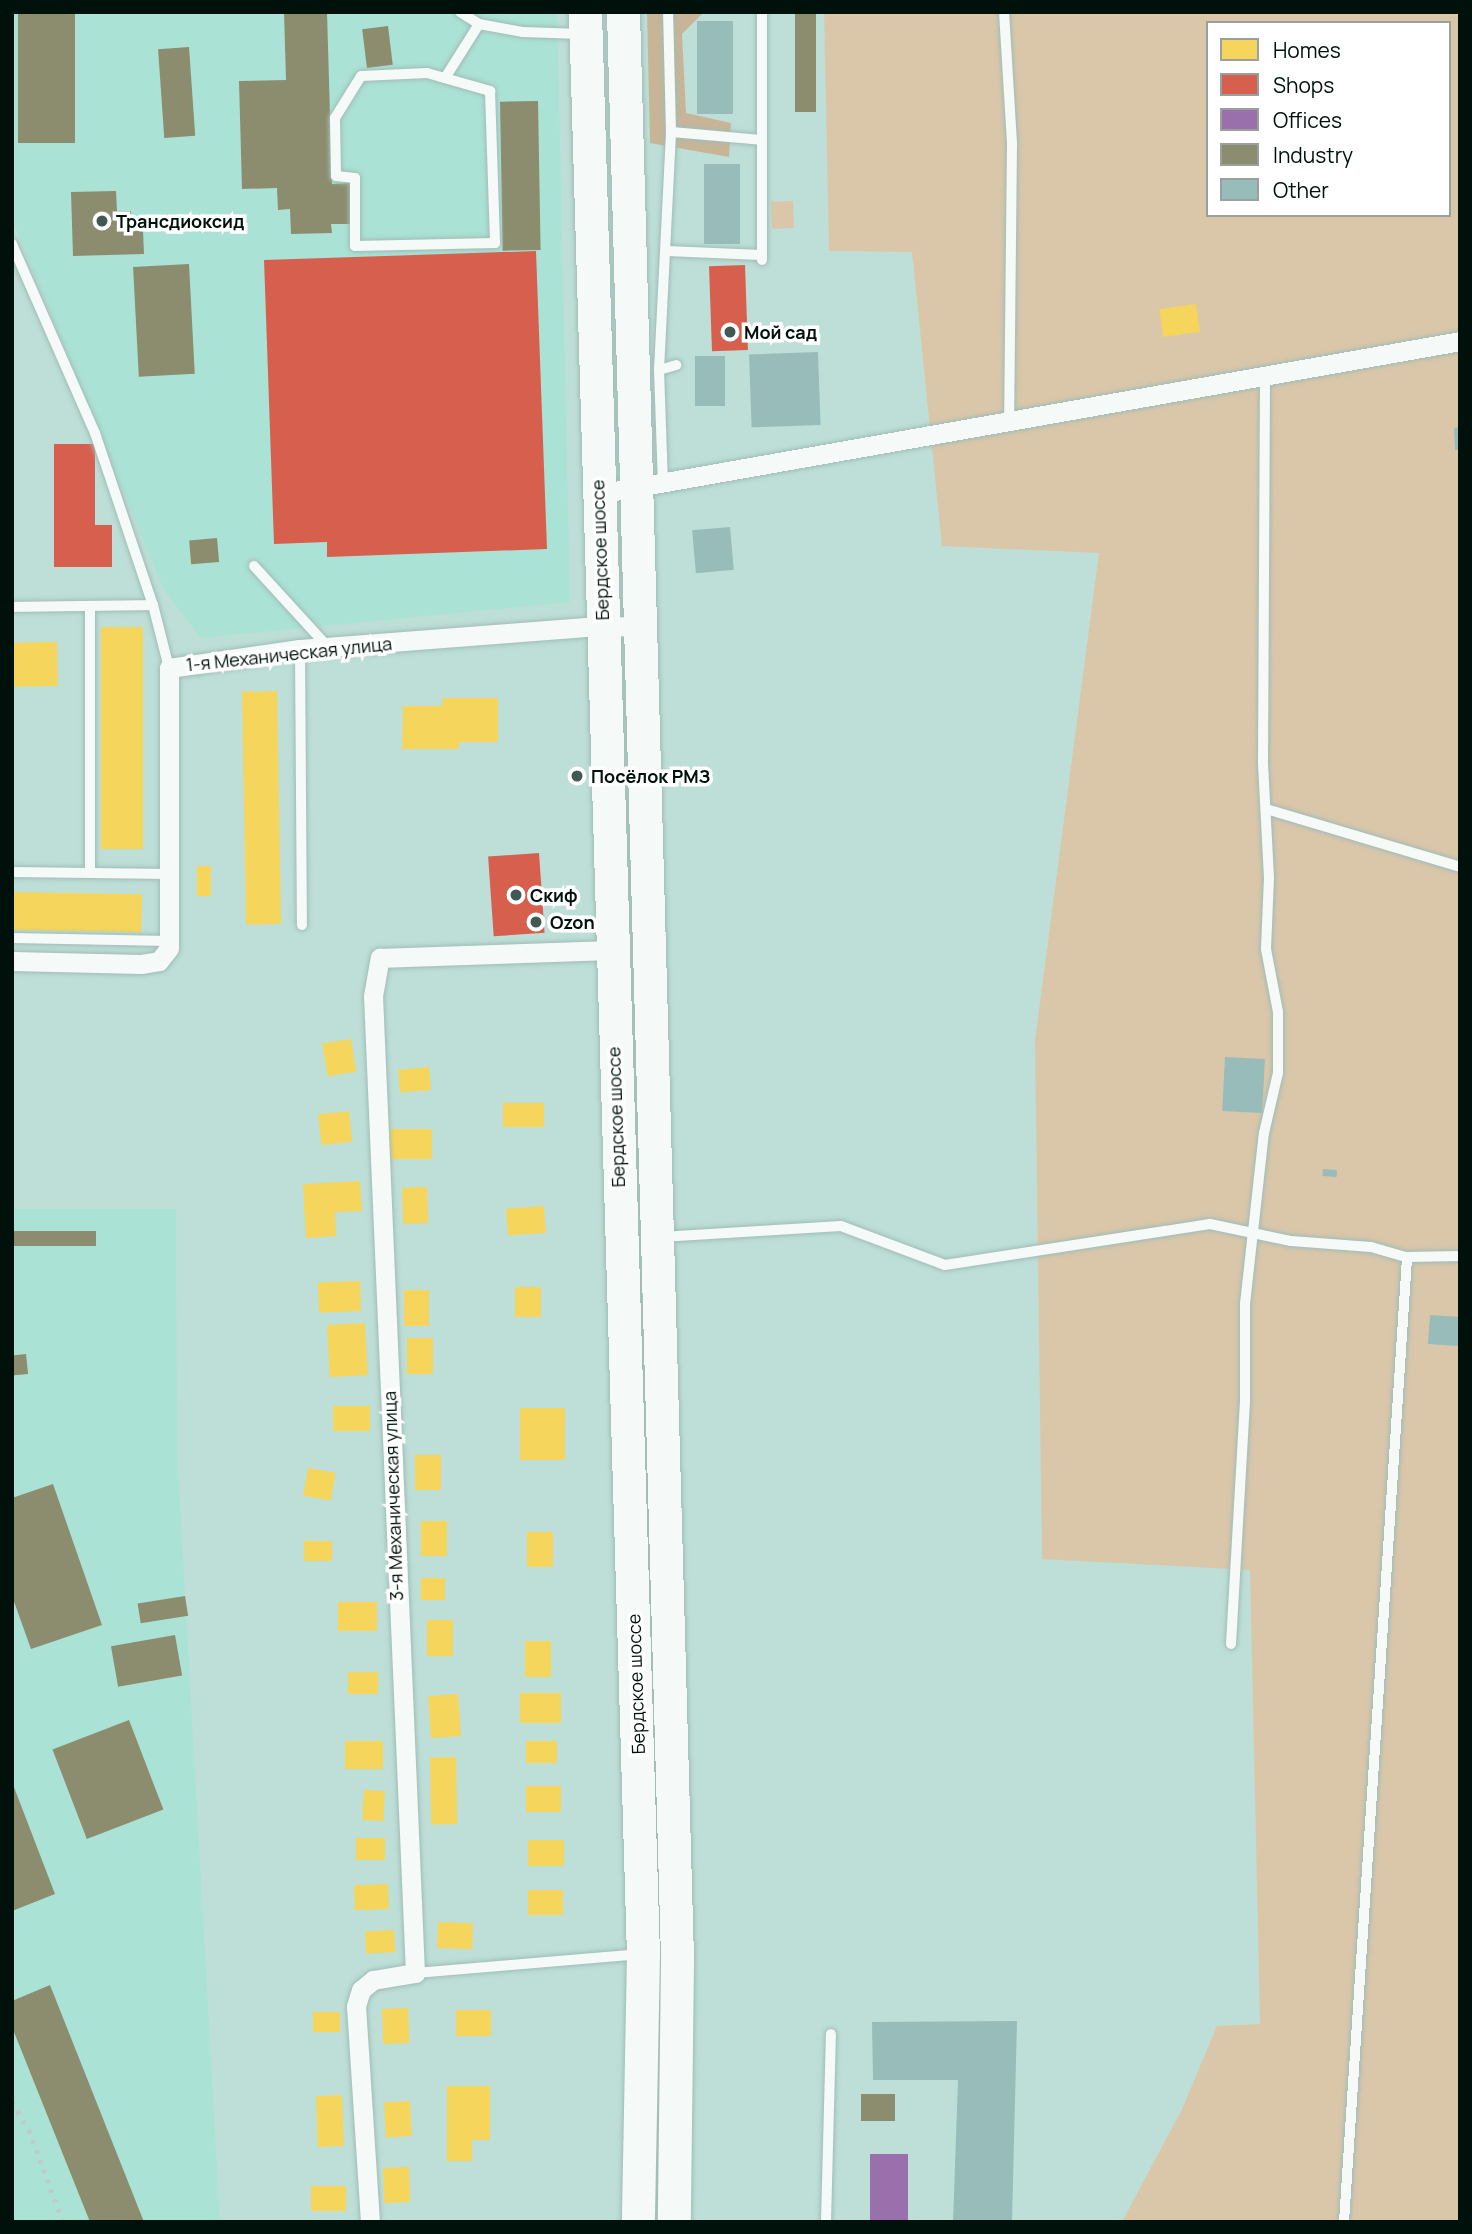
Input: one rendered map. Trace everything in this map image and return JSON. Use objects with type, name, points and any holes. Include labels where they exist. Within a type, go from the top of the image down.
[{"type":"highway","name":"Бердское шоссе","points":[[623,12],[650,488],[641,627],[654,1237],[677,1960],[674,2222]]},
{"type":"highway","name":"Бердское шоссе","points":[[585,23],[609,950],[643,1954],[638,2222]]},
{"type":"street","points":[[598,494],[650,488],[1460,341]]},
{"type":"street","name":"1-я Механическая улица","points":[[169,941],[169,668],[300,649],[602,626],[641,627]]},
{"type":"street","points":[[12,961],[141,964],[159,961],[169,941]]},
{"type":"street","name":"3-я Механическая улица","points":[[415,1973],[373,996],[380,958],[609,950]]},
{"type":"street","points":[[370,2222],[356,2006],[361,1990],[373,1980],[415,1973]]},
{"type":"lane","points":[[460,12],[479,24],[523,32],[585,23]]},
{"type":"lane","points":[[650,488],[671,132],[668,12]]},
{"type":"lane","points":[[666,251],[762,258],[762,13],[752,12]]},
{"type":"lane","points":[[1004,12],[1012,145],[1009,422]]},
{"type":"lane","points":[[446,78],[479,24]]},
{"type":"lane","points":[[428,73],[446,78],[491,91],[495,243],[355,246],[355,178],[336,176],[335,118],[360,76],[428,73]]},
{"type":"lane","points":[[671,132],[762,140]]},
{"type":"lane","points":[[12,244],[95,433],[153,605],[169,668]]},
{"type":"lane","points":[[659,370],[677,365]]},
{"type":"lane","points":[[1231,1644],[1245,1401],[1245,1304],[1264,1133],[1278,1073],[1278,1012],[1266,949],[1269,878],[1266,809],[1265,376]]},
{"type":"lane","points":[[254,566],[328,648]]},
{"type":"lane","points":[[12,607],[153,605]]},
{"type":"lane","points":[[90,606],[90,873]]},
{"type":"lane","points":[[300,649],[302,925]]},
{"type":"lane","points":[[1266,809],[1460,867]]},
{"type":"lane","points":[[12,872],[170,874]]},
{"type":"lane","points":[[12,938],[169,941]]},
{"type":"lane","points":[[654,1237],[841,1226],[945,1265],[1210,1224],[1253,1233],[1371,1247],[1408,1257],[1460,1256]]},
{"type":"lane","points":[[1344,2222],[1408,1257]]},
{"type":"lane","points":[[415,1973],[643,1954]]},
{"type":"lane","points":[[826,2222],[831,2034]]},
{"type":"shaded area","points":[[12,12],[557,12],[570,602],[200,638],[162,586],[12,219]]},
{"type":"shaded area","points":[[647,12],[704,12],[682,34],[686,113],[731,123],[729,157],[650,143]]},
{"type":"shaded area","points":[[824,12],[1460,12],[1460,2222],[1122,2222],[1182,2109],[1217,2026],[1260,2024],[1250,1570],[1042,1559],[1035,1041],[1099,553],[942,546],[912,252],[829,251]]},
{"type":"shaded area","points":[[793,201],[794,228],[772,229],[771,202]]},
{"type":"shaded area","points":[[12,1209],[176,1209],[177,1452],[220,2222],[12,2222]]},
{"type":"building: Homes","points":[[1196,304],[1200,332],[1163,337],[1159,309]]},
{"type":"building: Homes","points":[[101,627],[143,627],[143,849],[101,849]]},
{"type":"building: Homes","points":[[57,642],[58,686],[13,687],[12,643]]},
{"type":"building: Homes","points":[[277,691],[281,924],[246,925],[242,692]]},
{"type":"building: Homes","points":[[443,698],[498,698],[498,742],[459,742],[459,749],[402,749],[403,706],[442,706]]},
{"type":"building: Homes","points":[[197,866],[211,866],[211,896],[197,896]]},
{"type":"building: Homes","points":[[12,892],[142,894],[141,932],[12,930]]},
{"type":"building: Homes","points":[[351,1039],[356,1072],[328,1076],[322,1044]]},
{"type":"building: Homes","points":[[429,1067],[431,1090],[400,1093],[398,1070]]},
{"type":"building: Homes","points":[[503,1103],[544,1103],[544,1127],[503,1127]]},
{"type":"building: Homes","points":[[349,1111],[352,1142],[321,1145],[318,1114]]},
{"type":"building: Homes","points":[[390,1129],[432,1129],[432,1159],[390,1159]]},
{"type":"building: Homes","points":[[360,1181],[362,1211],[335,1212],[336,1236],[306,1238],[303,1184]]},
{"type":"building: Homes","points":[[427,1187],[428,1223],[403,1224],[402,1188]]},
{"type":"building: Homes","points":[[544,1206],[546,1233],[508,1236],[506,1209]]},
{"type":"building: Homes","points":[[360,1281],[361,1311],[319,1312],[318,1282]]},
{"type":"building: Homes","points":[[515,1287],[541,1287],[541,1317],[515,1317]]},
{"type":"building: Homes","points":[[404,1290],[429,1290],[429,1326],[404,1326]]},
{"type":"building: Homes","points":[[365,1323],[368,1375],[330,1377],[327,1325]]},
{"type":"building: Homes","points":[[407,1338],[433,1338],[433,1374],[407,1374]]},
{"type":"building: Homes","points":[[333,1406],[370,1406],[370,1431],[333,1431]]},
{"type":"building: Homes","points":[[520,1408],[565,1408],[565,1460],[520,1460]]},
{"type":"building: Homes","points":[[415,1455],[441,1455],[441,1490],[415,1490]]},
{"type":"building: Homes","points":[[308,1468],[336,1473],[331,1500],[303,1496]]},
{"type":"building: Homes","points":[[421,1521],[447,1521],[447,1556],[421,1556]]},
{"type":"building: Homes","points":[[527,1532],[553,1532],[553,1567],[527,1567]]},
{"type":"building: Homes","points":[[304,1541],[332,1541],[332,1561],[304,1561]]},
{"type":"building: Homes","points":[[421,1578],[445,1578],[445,1600],[421,1600]]},
{"type":"building: Homes","points":[[338,1602],[377,1602],[377,1631],[338,1631]]},
{"type":"building: Homes","points":[[427,1620],[453,1620],[453,1656],[427,1656]]},
{"type":"building: Homes","points":[[525,1641],[551,1641],[551,1677],[525,1677]]},
{"type":"building: Homes","points":[[348,1672],[378,1672],[378,1694],[348,1694]]},
{"type":"building: Homes","points":[[520,1693],[561,1693],[561,1723],[520,1723]]},
{"type":"building: Homes","points":[[458,1694],[461,1736],[431,1738],[428,1696]]},
{"type":"building: Homes","points":[[345,1741],[383,1741],[383,1769],[345,1769]]},
{"type":"building: Homes","points":[[526,1741],[557,1741],[557,1763],[526,1763]]},
{"type":"building: Homes","points":[[430,1757],[456,1757],[457,1824],[431,1824]]},
{"type":"building: Homes","points":[[526,1786],[561,1786],[561,1812],[526,1812]]},
{"type":"building: Homes","points":[[364,1790],[385,1791],[383,1821],[362,1820]]},
{"type":"building: Homes","points":[[356,1838],[385,1838],[385,1860],[356,1860]]},
{"type":"building: Homes","points":[[528,1840],[564,1840],[564,1866],[528,1866]]},
{"type":"building: Homes","points":[[388,1884],[389,1909],[355,1910],[354,1885]]},
{"type":"building: Homes","points":[[528,1890],[563,1890],[563,1915],[528,1915]]},
{"type":"building: Homes","points":[[438,1922],[473,1923],[472,1949],[437,1948]]},
{"type":"building: Homes","points":[[394,1930],[395,1952],[366,1953],[365,1932]]},
{"type":"building: Homes","points":[[408,2008],[409,2043],[383,2044],[382,2009]]},
{"type":"building: Homes","points":[[456,2010],[491,2010],[491,2036],[456,2036]]},
{"type":"building: Homes","points":[[313,2012],[340,2012],[340,2032],[313,2032]]},
{"type":"building: Homes","points":[[447,2086],[490,2086],[490,2140],[472,2140],[472,2161],[447,2161]]},
{"type":"building: Homes","points":[[342,2095],[344,2146],[318,2147],[316,2096]]},
{"type":"building: Homes","points":[[410,2101],[412,2136],[386,2137],[384,2102]]},
{"type":"building: Homes","points":[[409,2167],[410,2202],[384,2203],[383,2168]]},
{"type":"building: Homes","points":[[311,2186],[346,2186],[346,2211],[311,2211]]},
{"type":"building: Shops","points":[[536,251],[547,549],[327,557],[327,542],[274,544],[264,260]]},
{"type":"building: Shops","points":[[745,265],[748,350],[712,351],[709,266]]},
{"type":"building: Shops","points":[[54,444],[95,444],[95,525],[112,525],[112,567],[54,567]]},
{"type":"building: Shops","name":"Скиф","points":[[539,853],[545,933],[494,936],[488,857]]},
{"type":"building: Offices","points":[[870,2154],[908,2154],[908,2222],[870,2222]]},
{"type":"building: Industry","points":[[18,12],[75,12],[75,143],[18,143]]},
{"type":"building: Industry","points":[[284,12],[327,12],[332,184],[350,183],[352,224],[331,224],[332,233],[291,234],[290,209],[278,210],[277,188],[242,189],[239,81],[286,80]]},
{"type":"building: Industry","points":[[795,12],[816,12],[816,112],[795,112]]},
{"type":"building: Industry","points":[[388,26],[393,65],[367,68],[362,29]]},
{"type":"building: Industry","points":[[189,47],[195,136],[164,138],[158,49]]},
{"type":"building: Industry","points":[[538,101],[541,250],[503,251],[500,102]]},
{"type":"building: Industry","name":"Трансдиоксид","points":[[116,191],[117,211],[131,211],[132,231],[143,231],[144,254],[73,256],[71,192]]},
{"type":"building: Industry","points":[[189,264],[195,374],[139,377],[133,267]]},
{"type":"building: Industry","points":[[217,538],[219,562],[191,564],[189,540]]},
{"type":"building: Industry","points":[[12,1231],[96,1231],[96,1246],[12,1246]]},
{"type":"building: Industry","points":[[26,1354],[28,1374],[14,1375],[12,1355]]},
{"type":"building: Industry","points":[[53,1484],[102,1625],[31,1649],[12,1596],[12,1498]]},
{"type":"building: Industry","points":[[185,1596],[188,1616],[141,1623],[138,1604]]},
{"type":"building: Industry","points":[[175,1635],[182,1675],[118,1687],[111,1646]]},
{"type":"building: Industry","points":[[129,1720],[163,1810],[87,1839],[52,1749]]},
{"type":"building: Industry","points":[[12,1782],[55,1894],[12,1911]]},
{"type":"building: Industry","points":[[50,1985],[144,2222],[90,2222],[12,2027],[12,2001]]},
{"type":"building: Industry","points":[[861,2094],[895,2094],[895,2121],[861,2121]]},
{"type":"building: Other","points":[[697,21],[733,21],[733,114],[697,114]]},
{"type":"building: Other","points":[[704,164],[740,164],[740,244],[704,244]]},
{"type":"building: Other","points":[[818,352],[821,425],[752,427],[749,354]]},
{"type":"building: Other","points":[[695,356],[725,356],[725,406],[695,406]]},
{"type":"building: Other","points":[[1460,427],[1460,449],[1455,450],[1454,428]]},
{"type":"building: Other","points":[[730,527],[734,570],[696,573],[692,530]]},
{"type":"building: Other","points":[[1225,1057],[1265,1059],[1262,1113],[1222,1111]]},
{"type":"building: Other","points":[[1323,1169],[1337,1170],[1336,1177],[1323,1176]]},
{"type":"building: Other","points":[[1430,1315],[1460,1317],[1458,1346],[1428,1344]]},
{"type":"building: Other","points":[[1017,2021],[1012,2222],[953,2222],[958,2080],[873,2080],[872,2022]]},
{"type":"railway","points":[[12,2102],[29,2130],[63,2222]]},
{"type":"place","name":"Трансдиоксид","points":[[102,221]]},
{"type":"place","name":"Мой сад","points":[[730,332]]},
{"type":"place","name":"Посёлок РМЗ","points":[[577,776]]},
{"type":"place","name":"Скиф","points":[[516,895]]},
{"type":"place","name":"Ozon","points":[[536,922]]}]
